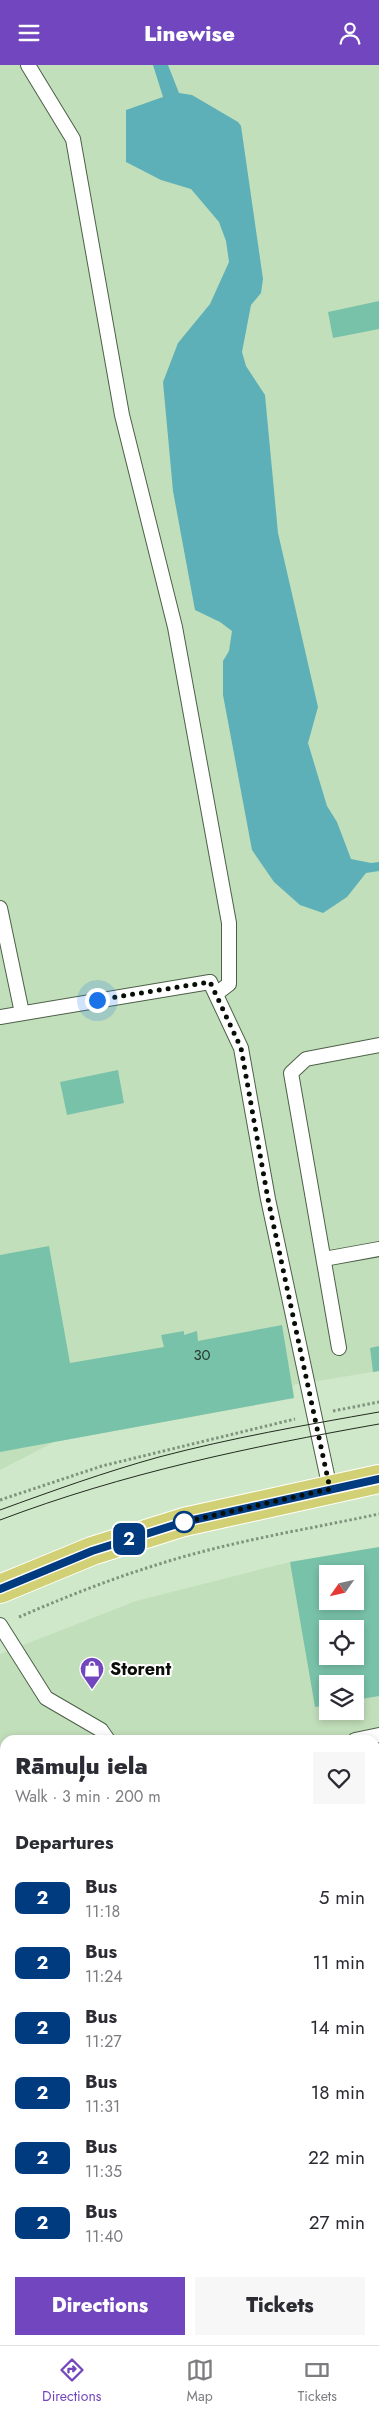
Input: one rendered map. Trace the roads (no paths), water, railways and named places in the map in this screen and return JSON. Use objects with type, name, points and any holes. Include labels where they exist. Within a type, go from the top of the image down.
[{"type":"main road","points":[[0,1589],[92,1551],[184,1522],[379,1479]]},
{"type":"lane","points":[[28,65],[73,139],[122,415],[175,627],[229,923],[229,984],[216,994]]},
{"type":"lane","points":[[0,908],[22,1013]]},
{"type":"lane","points":[[0,1017],[210,982],[241,1048],[268,1199],[330,1489]]},
{"type":"lane","points":[[339,1349],[291,1073],[306,1059],[379,1045]]},
{"type":"lane","points":[[324,1259],[379,1249]]},
{"type":"lane","points":[[0,1625],[46,1698],[101,1730],[104,1735]]},
{"type":"water","points":[[153,65],[168,65],[179,93],[192,95],[238,122],[241,126],[263,279],[261,293],[251,305],[242,352],[246,366],[265,395],[278,533],[318,707],[308,743],[327,806],[337,822],[351,859],[371,863],[379,862],[379,871],[366,873],[347,897],[323,913],[300,905],[274,882],[252,850],[223,695],[223,661],[229,651],[232,631],[220,622],[195,610],[173,491],[163,382],[178,343],[210,304],[229,262],[226,241],[219,222],[191,189],[161,180],[126,162],[126,110],[163,97]]},
{"type":"tram line","points":[[0,1510],[99,1475],[186,1450],[379,1412]]},
{"type":"tram line","points":[[0,1520],[93,1488],[187,1463],[282,1442],[379,1424]]},
{"type":"place","name":"Storent","points":[[92,1690]]}]
